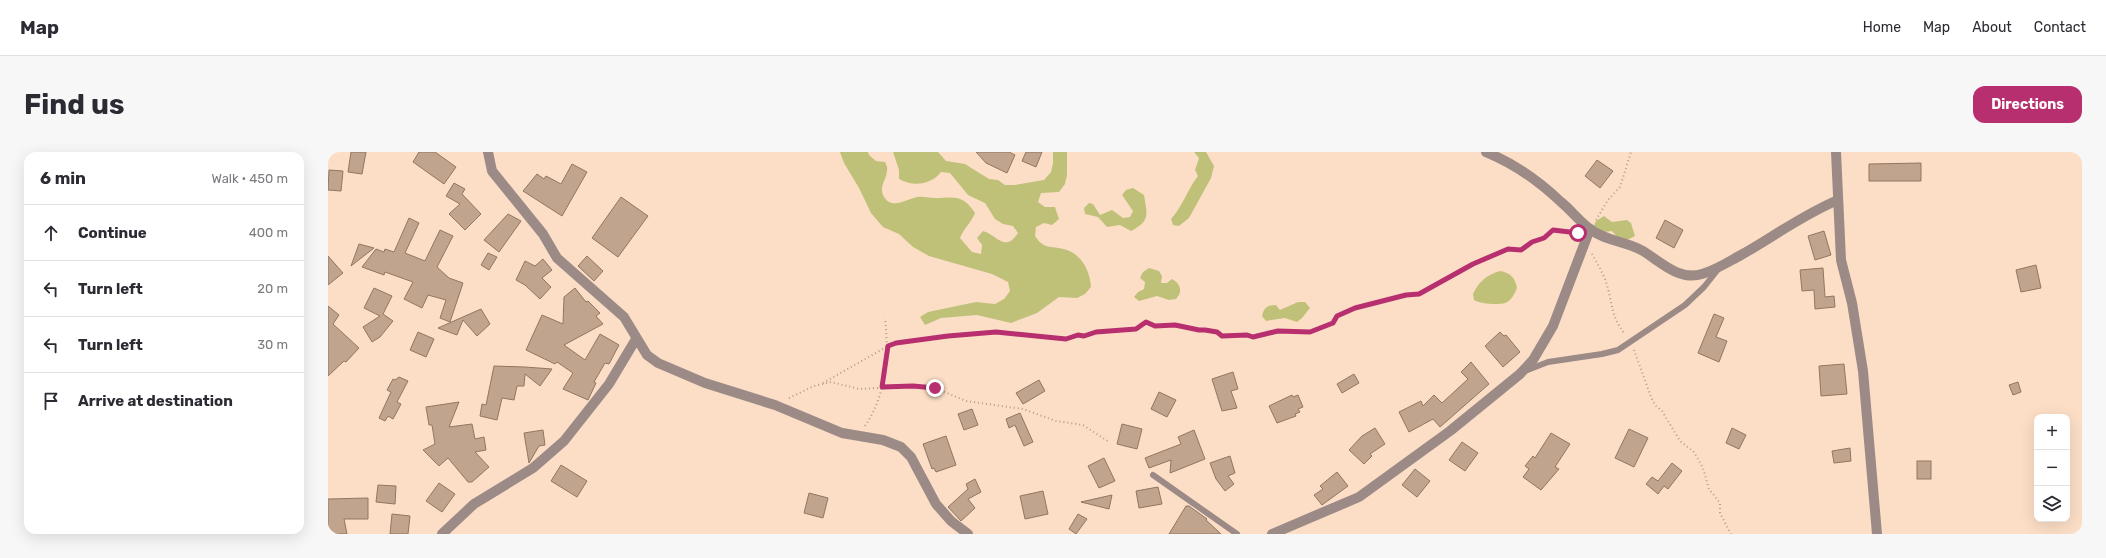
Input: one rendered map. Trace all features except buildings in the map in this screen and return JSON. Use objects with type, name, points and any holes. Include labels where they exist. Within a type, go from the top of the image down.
[{"type":"street","points":[[488,152],[492,171],[543,234],[557,258],[624,317],[647,355],[658,363],[710,384],[775,405],[842,433],[858,437],[883,440],[901,447],[907,451],[936,504],[951,521],[968,534]]},
{"type":"street","points":[[1486,152],[1530,177],[1560,200],[1586,231],[1642,250],[1670,269],[1681,274],[1692,276],[1720,266],[1820,208],[1838,200]]},
{"type":"street","points":[[1836,152],[1841,260],[1852,303],[1864,371],[1877,534]]},
{"type":"street","points":[[1272,534],[1359,497],[1450,431],[1520,374],[1533,360],[1553,326],[1586,243],[1586,231]]},
{"type":"street","points":[[442,534],[474,504],[533,468],[564,441],[609,384],[636,339]]},
{"type":"lane","points":[[1520,374],[1548,362],[1602,354],[1618,350],[1631,343],[1656,324],[1686,305],[1704,287],[1720,266]]},
{"type":"lane","points":[[1154,475],[1237,534]]},
{"type":"path","points":[[775,405],[823,383],[888,346],[896,343],[948,336],[996,332],[1066,339],[1096,332],[1136,329],[1146,322],[1155,326],[1175,325],[1217,332],[1222,336],[1247,335],[1253,337],[1278,331],[1310,332],[1333,323],[1337,316],[1355,308],[1406,295],[1419,294],[1473,264],[1508,249],[1521,250],[1532,242],[1544,238],[1553,230],[1565,233],[1586,231],[1608,200],[1620,187],[1630,152]]},
{"type":"path","points":[[1577,267],[1592,252],[1597,250]]},
{"type":"path","points":[[1592,252],[1606,283],[1613,314],[1618,325],[1631,343],[1655,405],[1662,411],[1680,441],[1694,452],[1697,457],[1703,468],[1709,489],[1720,504],[1720,513],[1731,534]]},
{"type":"path","points":[[858,437],[870,419],[882,387],[888,346],[884,318]]},
{"type":"path","points":[[823,383],[839,383],[849,388],[860,389],[913,386],[935,388],[966,401],[1023,409],[1056,421],[1083,425],[1109,442]]},
{"type":"green space","points":[[840,152],[868,152],[869,155],[876,161],[885,162],[887,169],[886,177],[882,186],[882,193],[887,201],[891,203],[900,203],[917,197],[958,198],[963,200],[975,213],[960,238],[972,252],[981,254],[982,245],[977,238],[983,231],[1005,242],[1009,242],[1018,233],[1013,226],[1003,224],[995,219],[985,203],[968,195],[950,173],[941,172],[932,180],[916,184],[904,182],[899,179],[899,170],[893,152],[938,152],[946,161],[965,164],[989,179],[998,180],[1005,185],[1015,185],[1044,180],[1051,172],[1053,152],[1067,152],[1067,175],[1065,184],[1059,192],[1041,193],[1038,202],[1045,207],[1055,207],[1059,219],[1052,225],[1044,223],[1036,227],[1035,236],[1042,244],[1046,246],[1067,250],[1077,256],[1085,265],[1091,287],[1085,294],[1077,298],[1059,297],[1037,313],[1011,323],[977,315],[941,318],[925,325],[920,317],[928,312],[976,302],[995,304],[1004,299],[1010,291],[1008,282],[992,274],[929,256],[913,247],[899,234],[883,227],[871,213],[859,188],[844,163]]},
{"type":"green space","points":[[1194,152],[1206,152],[1214,166],[1211,178],[1189,218],[1179,226],[1173,225],[1171,219],[1179,209],[1198,176],[1195,170],[1199,158]]},
{"type":"green space","points":[[1133,188],[1144,195],[1146,216],[1142,224],[1131,231],[1120,225],[1107,227],[1098,217],[1085,214],[1084,208],[1089,203],[1093,204],[1100,215],[1112,210],[1123,218],[1130,217],[1133,211],[1122,195],[1126,190]]},
{"type":"green space","points":[[1604,216],[1612,222],[1627,220],[1631,223],[1635,236],[1627,240],[1618,238],[1612,231],[1604,232],[1596,229],[1594,225],[1596,221]]},
{"type":"green space","points":[[1149,268],[1159,271],[1162,276],[1161,283],[1167,283],[1172,279],[1177,283],[1180,288],[1180,294],[1176,299],[1169,300],[1157,296],[1139,301],[1134,297],[1138,292],[1144,289],[1145,282],[1140,278],[1143,272]]},
{"type":"green space","points":[[1500,271],[1509,274],[1515,281],[1517,288],[1511,299],[1505,303],[1498,304],[1474,300],[1473,294],[1481,282],[1491,274]]},
{"type":"green space","points":[[1298,302],[1305,302],[1310,308],[1297,322],[1285,318],[1266,321],[1262,316],[1264,310],[1271,305],[1276,305],[1280,310]]},
{"type":"route","points":[[935,388],[913,386],[882,387],[885,378],[888,346],[896,343],[921,341],[948,336],[996,332],[1015,332],[1066,339],[1078,335],[1090,335],[1096,332],[1136,329],[1146,322],[1155,326],[1175,325],[1217,332],[1222,336],[1247,335],[1253,337],[1272,334],[1278,331],[1303,330],[1310,332],[1333,323],[1337,316],[1355,308],[1382,301],[1388,301],[1406,295],[1419,294],[1473,264],[1503,253],[1508,249],[1521,250],[1532,242],[1544,238],[1553,230],[1565,233],[1578,233]]}]
